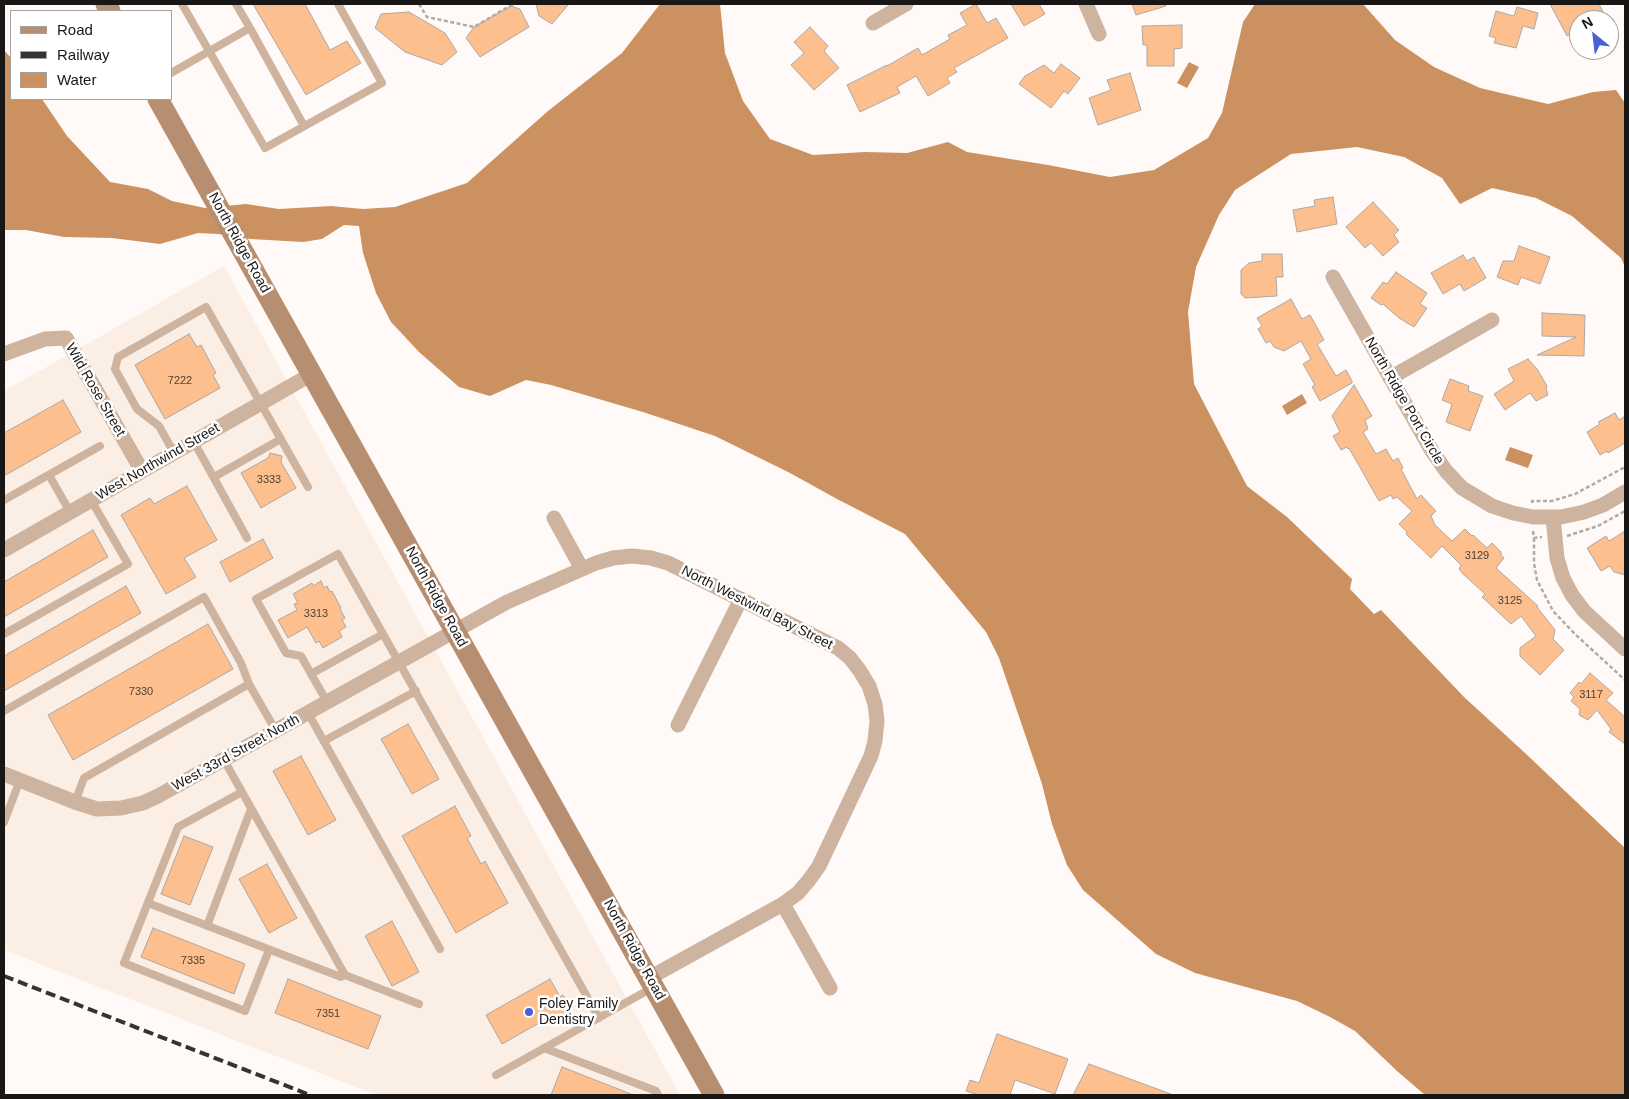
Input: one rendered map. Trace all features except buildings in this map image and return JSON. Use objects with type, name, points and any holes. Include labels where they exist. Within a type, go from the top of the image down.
[{"type":"main road","name":"North Ridge Road","points":[[159,100],[714,1095]]},
{"type":"street","points":[[873,23],[906,4]]},
{"type":"street","points":[[1086,4],[1100,34]]},
{"type":"street","name":"North Ridge Port Circle","points":[[1333,277],[1435,457],[1446,472],[1462,488],[1492,506],[1533,517],[1553,517],[1584,512],[1625,492]]},
{"type":"street","points":[[1390,378],[1492,320]]},
{"type":"street","name":"Wild Rose Street","points":[[4,354],[45,339],[66,338],[142,471]]},
{"type":"street","name":"West Northwind Street","points":[[4,550],[312,374]]},
{"type":"street","points":[[1553,517],[1557,558],[1563,578],[1572,596],[1584,611],[1625,649]]},
{"type":"street","points":[[554,518],[582,569]]},
{"type":"street","name":"North Westwind Bay Street","points":[[455,631],[507,602],[596,562],[632,556],[651,558],[668,563],[838,648],[860,670],[869,686],[875,704],[877,722],[876,741],[871,756],[819,866],[810,880],[798,893],[782,904],[652,982]]},
{"type":"street","points":[[678,725],[741,599]]},
{"type":"street","name":"West 33rd Street North","points":[[4,774],[97,809],[121,808],[143,803],[455,631]]},
{"type":"street","points":[[782,904],[830,988]]},
{"type":"lane","points":[[182,4],[265,148],[382,83],[338,4]]},
{"type":"lane","points":[[236,4],[304,126]]},
{"type":"lane","points":[[172,72],[250,28]]},
{"type":"lane","points":[[174,453],[158,426],[137,409],[115,369],[118,357],[206,307],[308,487]]},
{"type":"lane","points":[[214,477],[281,439]]},
{"type":"lane","points":[[194,442],[247,538]]},
{"type":"lane","points":[[4,500],[100,446]]},
{"type":"lane","points":[[49,475],[70,512]]},
{"type":"lane","points":[[4,634],[128,564],[91,500]]},
{"type":"lane","points":[[327,702],[301,656],[286,652],[256,599],[338,554],[599,1018]]},
{"type":"lane","points":[[4,711],[204,597],[241,663],[249,684],[276,731]]},
{"type":"lane","points":[[311,674],[383,634]]},
{"type":"lane","points":[[75,802],[84,778],[249,684]]},
{"type":"lane","points":[[324,742],[416,691]]},
{"type":"lane","points":[[308,713],[440,948]]},
{"type":"lane","points":[[224,760],[345,975],[419,1004]]},
{"type":"lane","points":[[4,818],[20,780]]},
{"type":"lane","points":[[242,792],[178,827],[124,963],[245,1011],[269,950]]},
{"type":"lane","points":[[207,926],[251,809]]},
{"type":"lane","points":[[148,903],[341,978],[345,975]]},
{"type":"lane","points":[[496,1075],[599,1018],[652,982]]},
{"type":"lane","points":[[544,1048],[656,1091],[658,1095]]},
{"type":"path","points":[[419,4],[428,17],[474,27],[513,4]]},
{"type":"path","points":[[1568,536],[1568,541]]},
{"type":"path","points":[[1534,538],[1534,563],[1537,580],[1553,611],[1625,680]]},
{"type":"shaded area","points":[[224,266],[680,1095],[376,1095],[4,950],[4,391]]},
{"type":"water","points":[[660,4],[720,4],[725,53],[743,101],[770,139],[813,155],[865,152],[907,153],[948,142],[967,152],[1110,177],[1154,170],[1208,138],[1222,113],[1243,22],[1255,4],[1363,4],[1395,40],[1434,67],[1480,88],[1548,104],[1593,92],[1616,90],[1625,103],[1625,267],[1621,258],[1572,216],[1536,198],[1492,188],[1460,204],[1442,178],[1404,157],[1357,147],[1291,154],[1235,190],[1219,215],[1196,267],[1188,312],[1194,384],[1247,486],[1287,517],[1352,579],[1350,589],[1374,614],[1381,610],[1464,697],[1625,848],[1625,1095],[1425,1095],[1355,1031],[1330,1017],[1297,1001],[1195,973],[1156,954],[1083,890],[1067,865],[1052,824],[1042,784],[999,658],[986,632],[905,534],[715,436],[643,412],[551,385],[526,380],[490,396],[459,387],[419,352],[391,322],[376,293],[363,253],[359,226],[344,225],[322,239],[303,242],[198,233],[160,244],[112,238],[64,237],[26,230],[4,230],[4,50],[10,57],[10,100],[43,100],[67,136],[110,182],[148,189],[172,201],[205,208],[246,204],[279,209],[331,206],[363,209],[395,207],[467,183],[548,111],[622,53]]},
{"type":"water","points":[[1189,62],[1199,67],[1187,88],[1177,83]]},
{"type":"water","points":[[1302,394],[1307,403],[1287,415],[1282,406]]},
{"type":"water","points":[[1510,447],[1533,455],[1528,468],[1505,460]]},
{"type":"railway","points":[[4,976],[310,1095]]},
{"type":"place","name":"Foley Family Dentistry","points":[[529,1012]]}]
